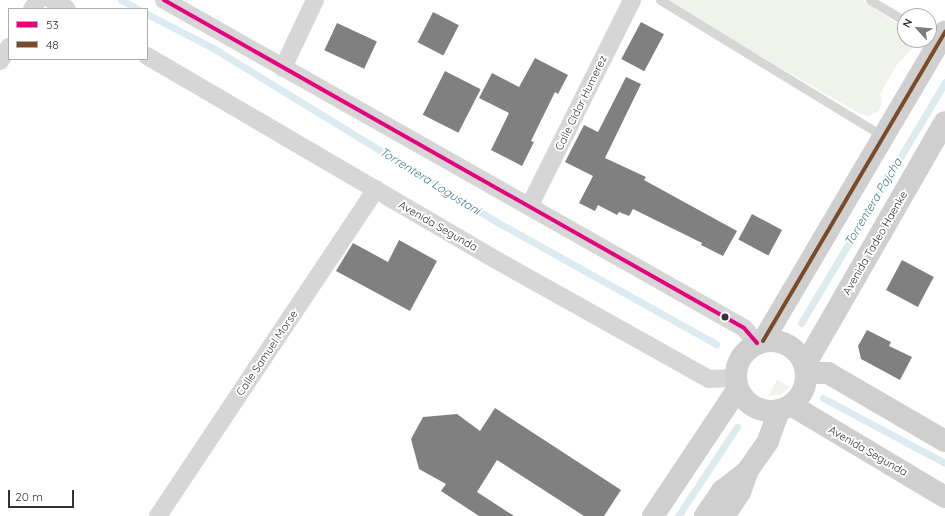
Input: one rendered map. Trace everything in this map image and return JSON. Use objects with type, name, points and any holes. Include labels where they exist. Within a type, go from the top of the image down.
[{"type":"main road","points":[[653,516],[736,384],[741,357],[760,342],[883,136],[938,37]]},
{"type":"main road","name":"Avenida Tadeo Haenke","points":[[806,369],[945,122]]},
{"type":"main road","points":[[724,516],[740,492],[748,470],[768,441],[785,408],[803,392],[806,369],[796,349],[780,341],[760,342]]},
{"type":"main road","points":[[806,369],[828,373],[945,441]]},
{"type":"main road","points":[[736,384],[752,406],[765,411],[785,408]]},
{"type":"main road","name":"Avenida Segunda","points":[[785,408],[945,497]]},
{"type":"main road","points":[[705,516],[722,491],[748,470]]},
{"type":"street","points":[[52,0],[65,8]]},
{"type":"street","points":[[164,0],[530,205],[744,328],[760,342]]},
{"type":"street","points":[[283,68],[315,0]]},
{"type":"street","name":"Calle Cidar Humerez","points":[[530,205],[632,0]]},
{"type":"street","points":[[0,61],[8,49]]},
{"type":"street","name":"Avenida Segunda","points":[[148,57],[709,379],[736,384]]},
{"type":"street","name":"Calle Samuel Morse","points":[[158,516],[376,189]]},
{"type":"lane","points":[[660,0],[883,136]]},
{"type":"lane","points":[[870,0],[897,16]]},
{"type":"shaded area","points":[[665,0],[862,0],[897,24],[897,48],[913,48],[896,66],[880,94],[882,101],[879,111],[868,116],[860,114]]},
{"type":"shaded area","points":[[777,380],[790,387],[780,395],[768,396]]},
{"type":"building","points":[[433,12],[459,25],[443,55],[418,42]]},
{"type":"building","points":[[641,22],[664,34],[644,71],[621,59]]},
{"type":"building","points":[[337,23],[377,42],[364,69],[324,50]]},
{"type":"building","points":[[535,58],[568,75],[558,94],[555,92],[531,141],[534,142],[522,166],[491,150],[509,113],[479,98],[492,73],[519,87]]},
{"type":"building","points":[[445,71],[481,89],[458,133],[423,115]]},
{"type":"building","points":[[626,77],[641,84],[605,158],[646,177],[644,180],[737,231],[723,256],[701,245],[702,243],[633,209],[629,216],[619,212],[617,215],[598,205],[595,211],[579,203],[593,176],[565,162],[584,125],[598,132]]},
{"type":"building","points":[[752,214],[782,230],[768,256],[738,240]]},
{"type":"building","points":[[399,240],[437,261],[410,311],[336,271],[353,243],[388,262]]},
{"type":"building","points":[[902,260],[934,277],[918,307],[886,290]]},
{"type":"building","points":[[867,330],[891,342],[889,346],[912,357],[900,380],[861,359],[858,346]]},
{"type":"building","points":[[495,408],[621,490],[604,516],[584,516],[497,460],[477,492],[514,516],[479,516],[441,491],[446,484],[419,469],[411,439],[423,417],[457,414],[480,431]]},
{"type":"waterway","name":"Torrentera Logustani","points":[[121,0],[136,8]]},
{"type":"waterway","name":"Torrentera Logustani","points":[[148,15],[213,48],[497,222],[716,344]]},
{"type":"waterway","name":"Torrentera Pajcha","points":[[801,323],[945,82]]},
{"type":"waterway","name":"Torrentera Logustani","points":[[823,398],[945,463]]},
{"type":"waterway","name":"Torrentera Pajcha","points":[[678,516],[737,427]]},
{"type":"transit line","name":"53","points":[[164,0],[744,328],[757,343]]},
{"type":"transit line","name":"48","points":[[763,341],[945,32]]}]
